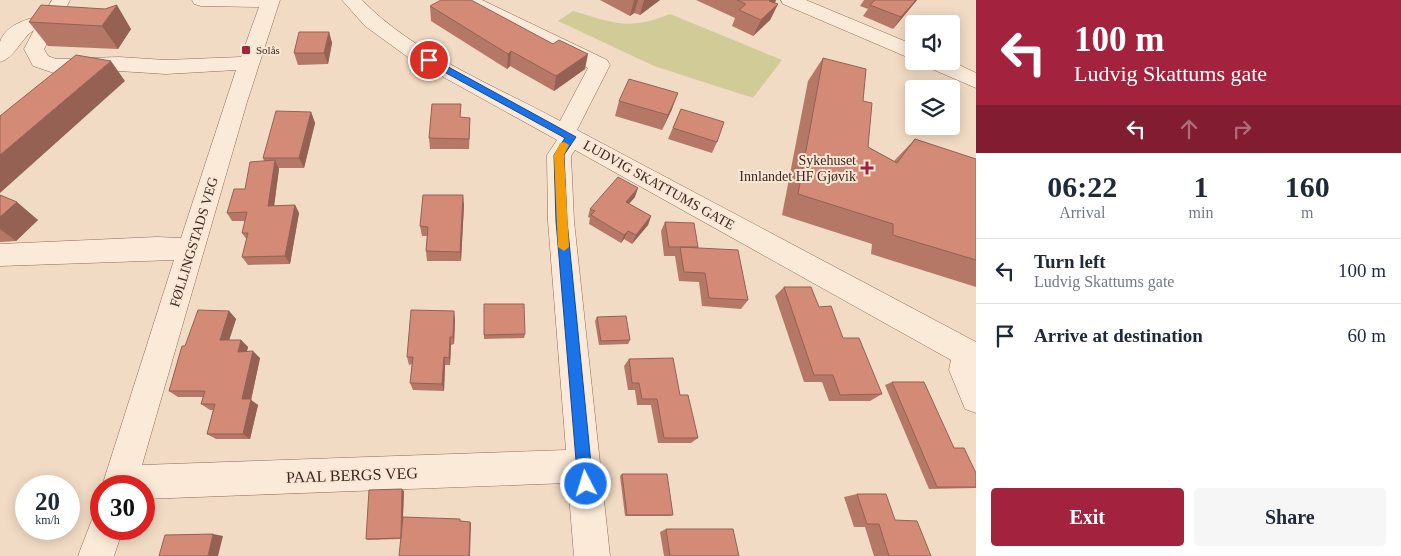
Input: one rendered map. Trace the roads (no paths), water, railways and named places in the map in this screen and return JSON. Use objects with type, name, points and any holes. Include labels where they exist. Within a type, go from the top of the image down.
[{"type":"street","points":[[61,0],[34,50],[40,61],[54,66],[119,64],[166,67],[249,63]]},
{"type":"street","points":[[201,0],[271,1]]},
{"type":"street","name":"LUDVIG SKATTUMS GATE","points":[[351,0],[372,22],[393,39],[972,355]]},
{"type":"street","points":[[467,0],[600,65],[570,124],[559,155],[561,221],[592,556]]},
{"type":"street","points":[[790,0],[905,49]]},
{"type":"street","points":[[827,16],[844,0]]},
{"type":"street","name":"FØLLINGSTADS VEG","points":[[123,475],[249,63],[271,1]]},
{"type":"street","points":[[0,55],[19,30],[32,22],[75,22]]},
{"type":"street","points":[[951,70],[976,82]]},
{"type":"street","points":[[0,256],[157,248],[191,250]]},
{"type":"street","points":[[972,355],[964,370],[976,398]]},
{"type":"street","name":"PAAL BERGS VEG","points":[[155,484],[584,466]]},
{"type":"street","points":[[96,556],[101,540]]},
{"type":"place","name":"Solås","points":[[246,50]]},
{"type":"place","name":"Sykehuset Innlandet HF Gjøvik","points":[[867,168]]}]
